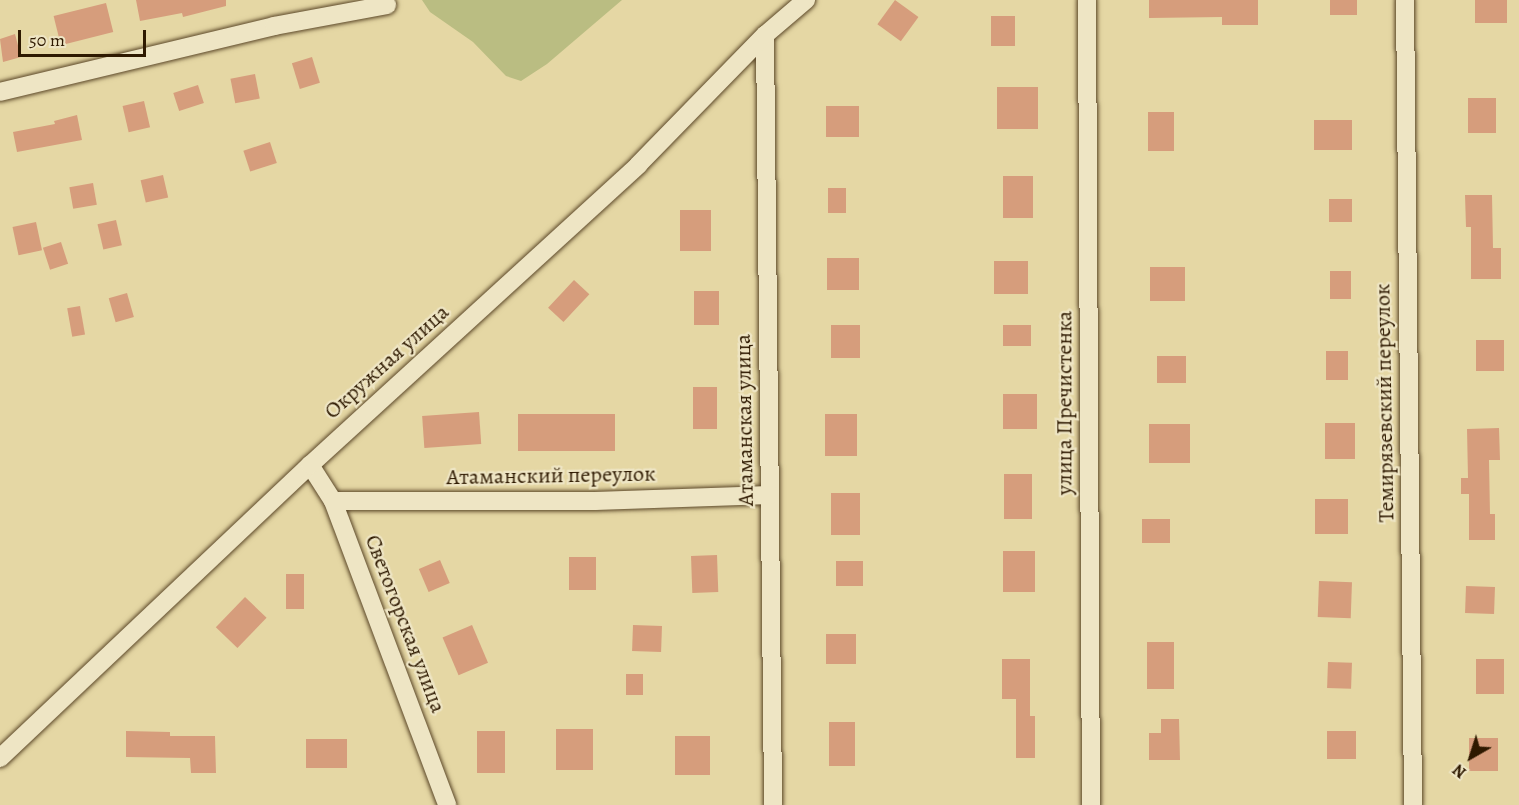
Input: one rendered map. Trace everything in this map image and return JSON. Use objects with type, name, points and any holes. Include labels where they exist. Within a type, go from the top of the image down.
[{"type":"street","name":"Окружная улица","points":[[0,758],[309,465],[638,165],[765,35],[806,0]]},
{"type":"street","name":"улица Пречистенка","points":[[1087,0],[1091,805]]},
{"type":"street","name":"Темирязевский переулок","points":[[1405,0],[1413,805]]},
{"type":"street","points":[[0,92],[274,27],[387,5]]},
{"type":"street","name":"Атаманская улица","points":[[765,35],[772,805]]},
{"type":"street","name":"Светогорская улица","points":[[309,465],[333,501],[447,805]]},
{"type":"street","name":"Атаманский переулок","points":[[333,501],[595,501],[770,495]]},
{"type":"green space","points":[[422,0],[622,0],[547,64],[521,81],[506,76],[473,42],[430,12]]},
{"type":"building","points":[[136,0],[226,0],[226,6],[183,17],[182,13],[140,21]]},
{"type":"building","points":[[895,0],[918,17],[901,41],[877,24]]},
{"type":"building","points":[[1149,0],[1258,0],[1258,25],[1222,25],[1222,17],[1149,18]]},
{"type":"building","points":[[1330,0],[1357,0],[1357,15],[1330,15]]},
{"type":"building","points":[[1475,0],[1507,0],[1507,23],[1475,23]]},
{"type":"building","points":[[106,3],[113,32],[61,45],[54,16]]},
{"type":"building","points":[[991,16],[1015,16],[1015,46],[991,46]]},
{"type":"building","points":[[15,34],[21,57],[3,62],[0,39]]},
{"type":"building","points":[[312,57],[320,83],[300,89],[292,63]]},
{"type":"building","points":[[255,74],[260,99],[235,103],[230,79]]},
{"type":"building","points":[[198,85],[204,103],[179,111],[173,93]]},
{"type":"building","points":[[997,87],[1038,87],[1038,129],[997,129]]},
{"type":"building","points":[[1468,98],[1496,98],[1496,133],[1468,133]]},
{"type":"building","points":[[144,101],[150,127],[129,132],[123,106]]},
{"type":"building","points":[[826,106],[859,106],[859,137],[826,137]]},
{"type":"building","points":[[1148,112],[1174,112],[1174,151],[1148,151]]},
{"type":"building","points":[[77,115],[82,140],[17,152],[13,132],[55,124],[54,121]]},
{"type":"building","points":[[1314,120],[1352,120],[1352,150],[1314,150]]},
{"type":"building","points":[[270,142],[277,163],[250,172],[243,151]]},
{"type":"building","points":[[163,175],[168,197],[146,203],[141,180]]},
{"type":"building","points":[[1003,176],[1033,176],[1033,218],[1003,218]]},
{"type":"building","points":[[93,183],[97,205],[73,209],[69,187]]},
{"type":"building","points":[[828,188],[846,188],[846,213],[828,213]]},
{"type":"building","points":[[1465,195],[1492,195],[1493,248],[1501,248],[1501,279],[1471,279],[1471,227],[1466,227]]},
{"type":"building","points":[[1329,199],[1352,199],[1352,222],[1329,222]]},
{"type":"building","points":[[680,210],[711,210],[711,251],[680,251]]},
{"type":"building","points":[[116,220],[122,245],[103,250],[97,224]]},
{"type":"building","points":[[36,222],[42,250],[19,255],[13,227]]},
{"type":"building","points":[[61,242],[68,264],[50,270],[43,248]]},
{"type":"building","points":[[827,258],[859,258],[859,290],[827,290]]},
{"type":"building","points":[[994,261],[1028,261],[1028,294],[994,294]]},
{"type":"building","points":[[1150,267],[1185,267],[1185,301],[1150,301]]},
{"type":"building","points":[[1330,271],[1351,271],[1351,299],[1330,299]]},
{"type":"building","points":[[574,280],[589,294],[563,322],[548,308]]},
{"type":"building","points":[[694,291],[719,291],[719,325],[694,325]]},
{"type":"building","points":[[127,293],[134,317],[116,322],[109,298]]},
{"type":"building","points":[[80,306],[85,335],[72,337],[67,308]]},
{"type":"building","points":[[831,325],[860,325],[860,358],[831,358]]},
{"type":"building","points":[[1003,325],[1031,325],[1031,346],[1003,346]]},
{"type":"building","points":[[1476,340],[1504,340],[1504,371],[1476,371]]},
{"type":"building","points":[[1326,351],[1348,351],[1348,380],[1326,380]]},
{"type":"building","points":[[1157,356],[1186,356],[1186,383],[1157,383]]},
{"type":"building","points":[[693,387],[717,387],[717,429],[693,429]]},
{"type":"building","points":[[1003,394],[1037,394],[1037,429],[1003,429]]},
{"type":"building","points":[[479,412],[481,444],[424,448],[422,416]]},
{"type":"building","points":[[518,414],[615,414],[615,451],[518,451]]},
{"type":"building","points":[[825,414],[857,414],[857,456],[825,456]]},
{"type":"building","points":[[1325,423],[1355,423],[1355,459],[1325,459]]},
{"type":"building","points":[[1149,424],[1190,424],[1190,463],[1149,463]]},
{"type":"building","points":[[1499,428],[1500,460],[1489,460],[1490,514],[1495,514],[1495,540],[1469,540],[1469,494],[1461,494],[1461,478],[1468,478],[1467,429]]},
{"type":"building","points":[[1004,474],[1032,474],[1032,519],[1004,519]]},
{"type":"building","points":[[831,493],[860,493],[860,535],[831,535]]},
{"type":"building","points":[[1315,499],[1348,499],[1348,534],[1315,534]]},
{"type":"building","points":[[1142,519],[1170,519],[1170,543],[1142,543]]},
{"type":"building","points":[[1003,551],[1035,551],[1035,592],[1003,592]]},
{"type":"building","points":[[717,555],[718,592],[692,593],[691,556]]},
{"type":"building","points":[[569,557],[596,557],[596,590],[569,590]]},
{"type":"building","points":[[440,560],[450,583],[429,592],[419,569]]},
{"type":"building","points":[[836,561],[863,561],[863,586],[836,586]]},
{"type":"building","points":[[286,574],[304,574],[304,609],[286,609]]},
{"type":"building","points":[[1319,581],[1352,582],[1351,618],[1318,617]]},
{"type":"building","points":[[1466,586],[1495,587],[1494,614],[1465,613]]},
{"type":"building","points":[[245,597],[267,618],[237,648],[216,627]]},
{"type":"building","points":[[472,625],[488,663],[459,675],[443,638]]},
{"type":"building","points":[[633,625],[662,626],[661,652],[632,651]]},
{"type":"building","points":[[826,634],[856,634],[856,664],[826,664]]},
{"type":"building","points":[[1147,642],[1174,642],[1174,689],[1147,689]]},
{"type":"building","points":[[1002,659],[1030,659],[1030,716],[1035,716],[1035,758],[1016,758],[1016,699],[1002,699]]},
{"type":"building","points":[[1476,659],[1504,659],[1504,694],[1476,694]]},
{"type":"building","points":[[1328,662],[1352,663],[1351,689],[1327,688]]},
{"type":"building","points":[[626,674],[643,674],[643,695],[626,695]]},
{"type":"building","points":[[1161,719],[1179,719],[1180,760],[1149,760],[1149,733],[1161,733]]},
{"type":"building","points":[[829,722],[855,722],[855,766],[829,766]]},
{"type":"building","points":[[556,729],[593,729],[593,770],[556,770]]},
{"type":"building","points":[[126,731],[170,732],[170,736],[215,736],[216,773],[191,773],[190,758],[126,757]]},
{"type":"building","points":[[477,731],[505,731],[505,773],[477,773]]},
{"type":"building","points":[[1327,731],[1356,731],[1356,759],[1327,759]]},
{"type":"building","points":[[675,736],[710,736],[710,775],[675,775]]},
{"type":"building","points":[[1469,738],[1498,738],[1498,771],[1469,771]]},
{"type":"building","points":[[306,739],[347,739],[347,768],[306,768]]}]
